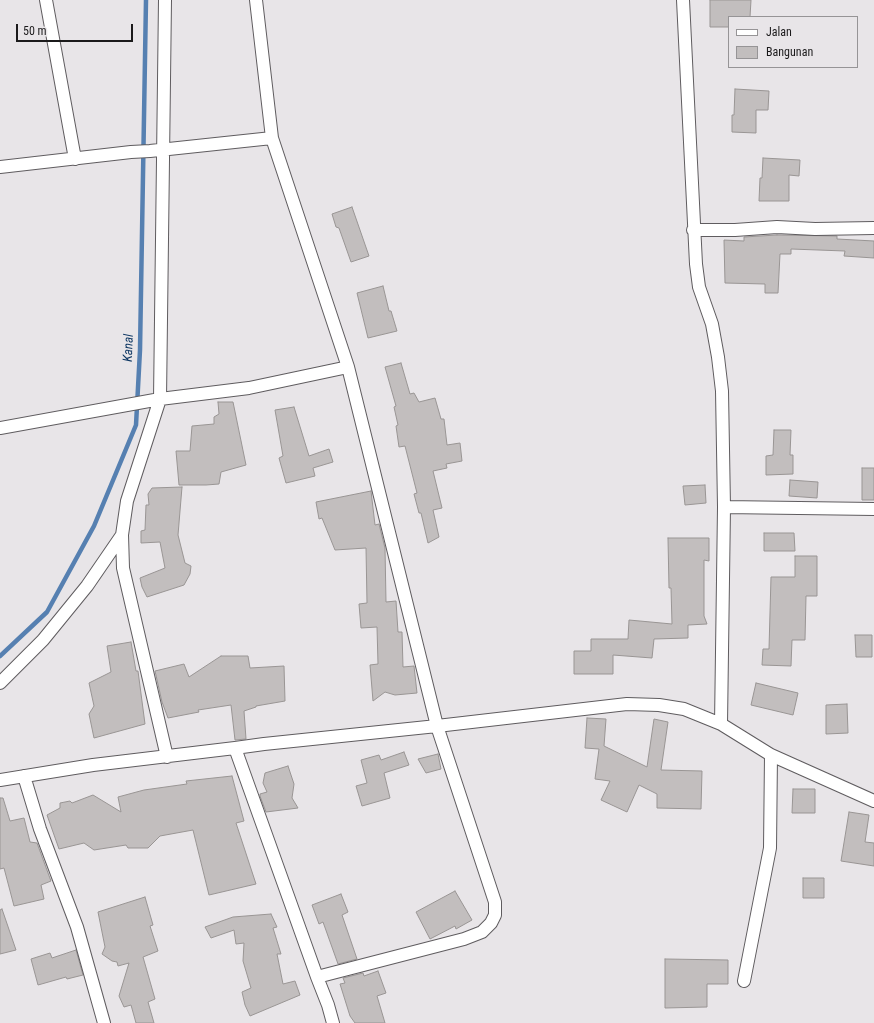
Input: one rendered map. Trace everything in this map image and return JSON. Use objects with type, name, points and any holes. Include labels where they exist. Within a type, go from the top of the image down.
[{"type":"street","points":[[46,0],[75,159]]},
{"type":"street","points":[[165,0],[156,151],[160,399],[127,501],[122,535],[123,568],[167,757]]},
{"type":"street","points":[[256,0],[272,138],[348,367],[437,726],[495,902],[494,915],[491,923],[482,932],[464,939],[317,977]]},
{"type":"street","points":[[683,0],[693,230],[696,264],[699,287],[712,324],[722,390],[724,507],[721,724]]},
{"type":"street","points":[[0,167],[272,138]]},
{"type":"street","points":[[693,230],[735,230],[777,227],[815,229],[874,228]]},
{"type":"street","points":[[0,428],[160,399],[249,388],[348,367]]},
{"type":"street","points":[[724,507],[874,509]]},
{"type":"street","points":[[0,683],[44,640],[87,586],[122,535]]},
{"type":"street","points":[[0,780],[92,766],[264,744],[627,704],[660,704],[684,709],[721,724],[772,755],[874,801]]},
{"type":"street","points":[[235,748],[328,1005],[333,1023]]},
{"type":"street","points":[[744,981],[770,848],[772,755]]},
{"type":"street","points":[[24,776],[40,829],[77,927],[104,1023]]},
{"type":"building","points":[[710,0],[751,0],[750,16],[728,16],[728,27],[710,27]]},
{"type":"building","points":[[735,89],[769,91],[768,110],[756,110],[756,133],[732,132]]},
{"type":"building","points":[[763,158],[800,160],[799,176],[789,175],[789,201],[759,201]]},
{"type":"building","points":[[352,207],[369,256],[351,262],[339,228],[336,227],[332,214]]},
{"type":"building","points":[[777,235],[837,236],[837,239],[874,241],[874,258],[844,256],[845,251],[791,249],[791,254],[780,254],[778,293],[765,293],[765,284],[725,283],[724,240],[744,241],[744,237]]},
{"type":"building","points":[[383,286],[389,311],[391,311],[397,331],[368,338],[357,293]]},
{"type":"building","points":[[401,363],[410,394],[414,393],[419,402],[435,398],[441,419],[444,419],[447,445],[460,443],[462,461],[446,464],[447,468],[433,471],[442,508],[433,510],[439,537],[428,543],[421,513],[419,513],[414,494],[417,493],[405,446],[399,447],[396,426],[398,425],[394,407],[396,406],[385,367]]},
{"type":"building","points":[[218,402],[233,402],[246,465],[221,472],[219,484],[179,485],[176,451],[190,451],[192,426],[214,424],[214,417],[219,414]]},
{"type":"building","points":[[294,407],[309,456],[329,449],[333,462],[313,468],[315,476],[286,483],[279,458],[283,456],[275,410]]},
{"type":"building","points":[[774,430],[791,430],[790,455],[793,455],[793,474],[766,475],[766,456],[773,455]]},
{"type":"building","points":[[862,468],[874,468],[874,500],[862,500]]},
{"type":"building","points":[[790,480],[818,482],[817,498],[789,496]]},
{"type":"building","points":[[705,485],[706,503],[685,505],[683,486]]},
{"type":"building","points":[[182,487],[178,535],[185,563],[191,566],[190,574],[184,585],[147,597],[142,587],[140,578],[165,568],[160,542],[141,543],[141,531],[145,530],[146,505],[149,505],[148,494],[152,488]]},
{"type":"building","points":[[371,491],[375,525],[379,524],[385,548],[386,602],[396,601],[398,632],[402,632],[403,667],[414,666],[417,693],[395,695],[385,692],[373,701],[370,665],[378,664],[377,627],[361,628],[359,604],[367,603],[366,548],[335,550],[322,518],[319,519],[316,502]]},
{"type":"building","points":[[764,533],[794,533],[795,551],[764,551]]},
{"type":"building","points":[[668,538],[709,538],[709,561],[704,560],[704,616],[707,624],[688,625],[688,638],[654,639],[652,658],[613,655],[613,674],[574,674],[574,651],[591,651],[591,639],[628,639],[629,620],[672,624],[671,588],[669,588]]},
{"type":"building","points":[[795,556],[817,556],[817,596],[806,596],[805,640],[792,640],[791,666],[762,665],[763,649],[769,649],[771,577],[795,577]]},
{"type":"building","points":[[855,635],[872,635],[872,657],[856,657]]},
{"type":"building","points":[[131,642],[136,671],[138,671],[145,724],[94,738],[89,714],[94,706],[89,683],[111,672],[107,646]]},
{"type":"building","points":[[221,656],[248,656],[250,668],[284,666],[285,701],[256,706],[244,711],[246,739],[235,740],[231,705],[198,710],[199,712],[168,718],[162,702],[155,671],[184,664],[189,677]]},
{"type":"building","points":[[756,683],[798,693],[793,715],[751,705]]},
{"type":"building","points":[[847,704],[848,733],[826,734],[826,705]]},
{"type":"building","points":[[587,718],[606,719],[604,746],[647,767],[654,719],[668,722],[661,770],[702,771],[701,809],[657,808],[657,794],[639,785],[627,812],[601,800],[610,781],[595,779],[599,749],[585,748]]},
{"type":"building","points":[[404,752],[409,765],[384,773],[390,798],[362,806],[356,786],[367,783],[361,760],[379,755],[381,760]]},
{"type":"building","points":[[438,754],[441,769],[426,773],[418,759]]},
{"type":"building","points":[[288,766],[294,784],[292,798],[298,808],[266,812],[260,796],[260,794],[267,792],[263,783],[265,773]]},
{"type":"building","points":[[232,776],[244,821],[236,823],[256,884],[209,895],[193,830],[160,836],[148,848],[128,848],[126,845],[94,850],[84,843],[59,849],[47,815],[60,808],[60,803],[70,801],[72,803],[93,795],[121,812],[118,797],[144,790],[187,784],[186,781]]},
{"type":"building","points":[[793,789],[815,789],[815,813],[792,813]]},
{"type":"building","points":[[0,798],[3,798],[10,821],[24,818],[30,842],[37,843],[51,881],[41,885],[44,899],[14,906],[4,868],[0,869]]},
{"type":"building","points":[[849,812],[869,815],[865,842],[874,843],[874,866],[841,861]]},
{"type":"building","points":[[803,878],[824,878],[824,898],[803,898]]},
{"type":"building","points":[[455,891],[472,920],[456,929],[455,926],[430,939],[416,912]]},
{"type":"building","points":[[341,894],[348,912],[342,915],[357,959],[338,964],[323,922],[319,924],[312,905]]},
{"type":"building","points":[[145,897],[153,925],[150,926],[158,951],[143,957],[155,999],[148,1002],[154,1023],[136,1023],[131,1005],[124,1007],[119,996],[129,963],[118,966],[117,962],[112,961],[102,954],[105,947],[98,912]]},
{"type":"building","points":[[2,909],[16,950],[0,954],[0,910]]},
{"type":"building","points":[[271,914],[277,927],[273,928],[281,954],[277,954],[283,984],[295,981],[300,995],[250,1016],[245,1005],[242,992],[251,988],[243,961],[244,943],[236,944],[234,930],[211,938],[205,927],[233,917]]},
{"type":"building","points":[[76,950],[83,975],[67,979],[66,977],[38,985],[31,959],[50,953],[52,958]]},
{"type":"building","points":[[665,959],[728,960],[728,984],[707,984],[707,1007],[665,1008]]},
{"type":"building","points":[[378,971],[386,993],[377,996],[385,1023],[355,1023],[350,1016],[340,984],[345,983],[343,978],[363,973],[364,976]]},
{"type":"waterway","name":"Kanal","points":[[0,656],[47,612],[94,526],[136,425],[140,350],[146,0]]}]
